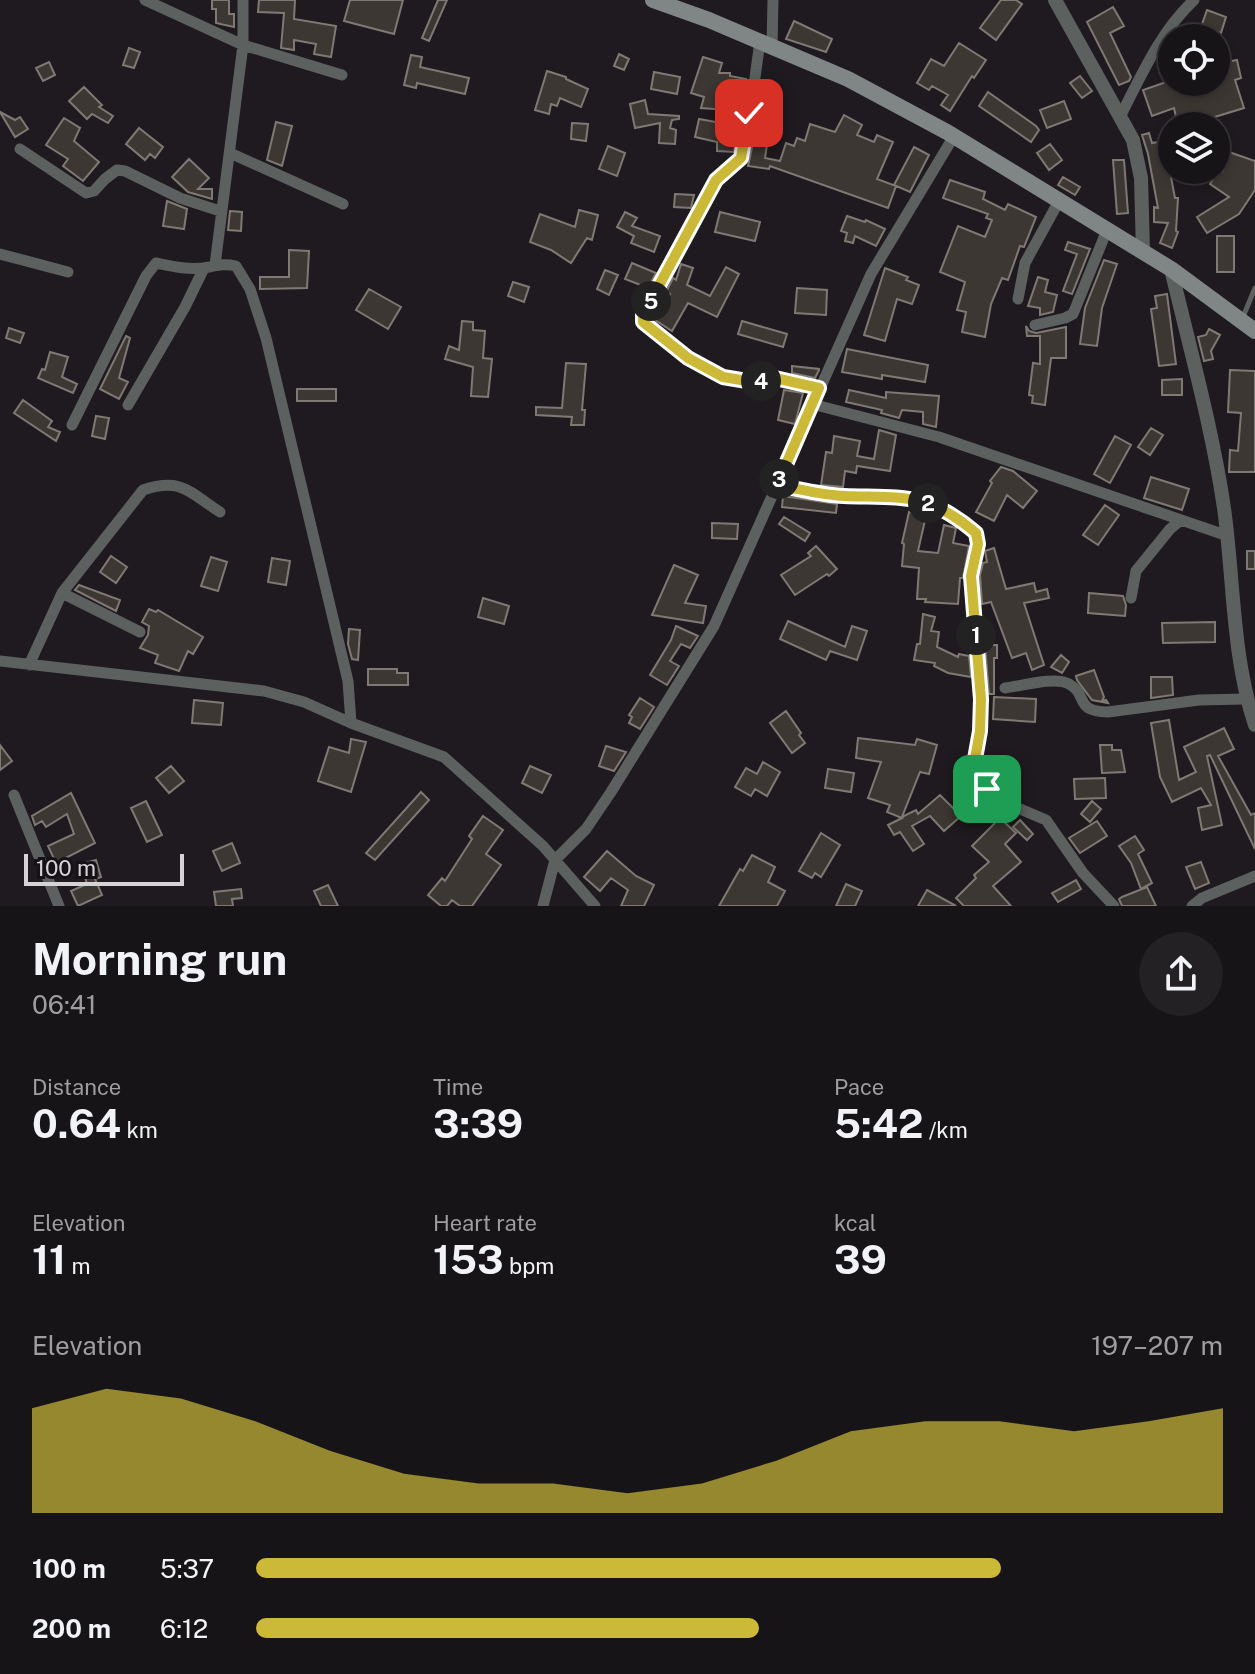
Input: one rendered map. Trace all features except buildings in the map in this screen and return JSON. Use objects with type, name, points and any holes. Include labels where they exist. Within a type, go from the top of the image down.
[{"type":"main road","points":[[653,0],[848,79],[954,136],[1171,269],[1255,331]]},
{"type":"street","points":[[145,0],[243,45],[342,75]]},
{"type":"street","points":[[128,405],[209,266],[230,153],[243,45],[243,0]]},
{"type":"street","points":[[773,0],[741,158],[716,180],[643,315],[643,322],[688,358],[723,377],[747,381],[775,378],[819,388]]},
{"type":"street","points":[[1055,0],[1133,140],[1141,178],[1143,252]]},
{"type":"street","points":[[1121,115],[1162,37],[1175,18],[1194,0]]},
{"type":"street","points":[[543,906],[555,860],[586,829],[714,626],[871,274],[954,136]]},
{"type":"street","points":[[20,149],[86,193],[94,191],[117,170],[125,171],[180,198],[220,211]]},
{"type":"street","points":[[230,153],[343,204]]},
{"type":"street","points":[[1018,299],[1025,263],[1059,201]]},
{"type":"street","points":[[1035,325],[1073,314],[1107,230]]},
{"type":"street","points":[[0,254],[68,272]]},
{"type":"street","points":[[72,425],[146,276],[156,263],[184,268],[223,263],[236,266],[250,289],[266,338],[320,554],[348,681],[351,723]]},
{"type":"street","points":[[1171,269],[1215,447],[1228,536],[1242,677],[1255,725]]},
{"type":"street","points":[[812,404],[939,437],[1228,536]]},
{"type":"street","points":[[29,665],[62,593],[143,490],[162,483],[178,485],[220,512]]},
{"type":"street","points":[[777,485],[841,496],[879,495],[919,499],[941,507],[976,533],[978,544],[971,576],[981,699],[980,731],[973,770],[987,789],[1004,802],[1046,820],[1083,873],[1114,906]]},
{"type":"street","points":[[1131,598],[1136,571],[1181,520]]},
{"type":"street","points":[[62,593],[140,632]]},
{"type":"street","points":[[0,661],[245,687],[304,702],[444,757],[502,807],[595,906]]},
{"type":"street","points":[[1005,688],[1064,682],[1073,686],[1087,709],[1093,711],[1199,700],[1246,699]]},
{"type":"street","points":[[14,795],[59,906]]},
{"type":"street","points":[[1192,906],[1202,898],[1255,876]]},
{"type":"lane","points":[[1241,320],[1255,288]]},
{"type":"route","points":[[749,113],[741,158],[716,180],[702,203],[643,315],[643,322],[688,358],[723,377],[747,381],[775,378],[819,388],[777,485],[841,496],[879,495],[919,499],[941,507],[976,533],[978,544],[971,576],[981,699],[980,731],[973,770],[987,789]]}]
